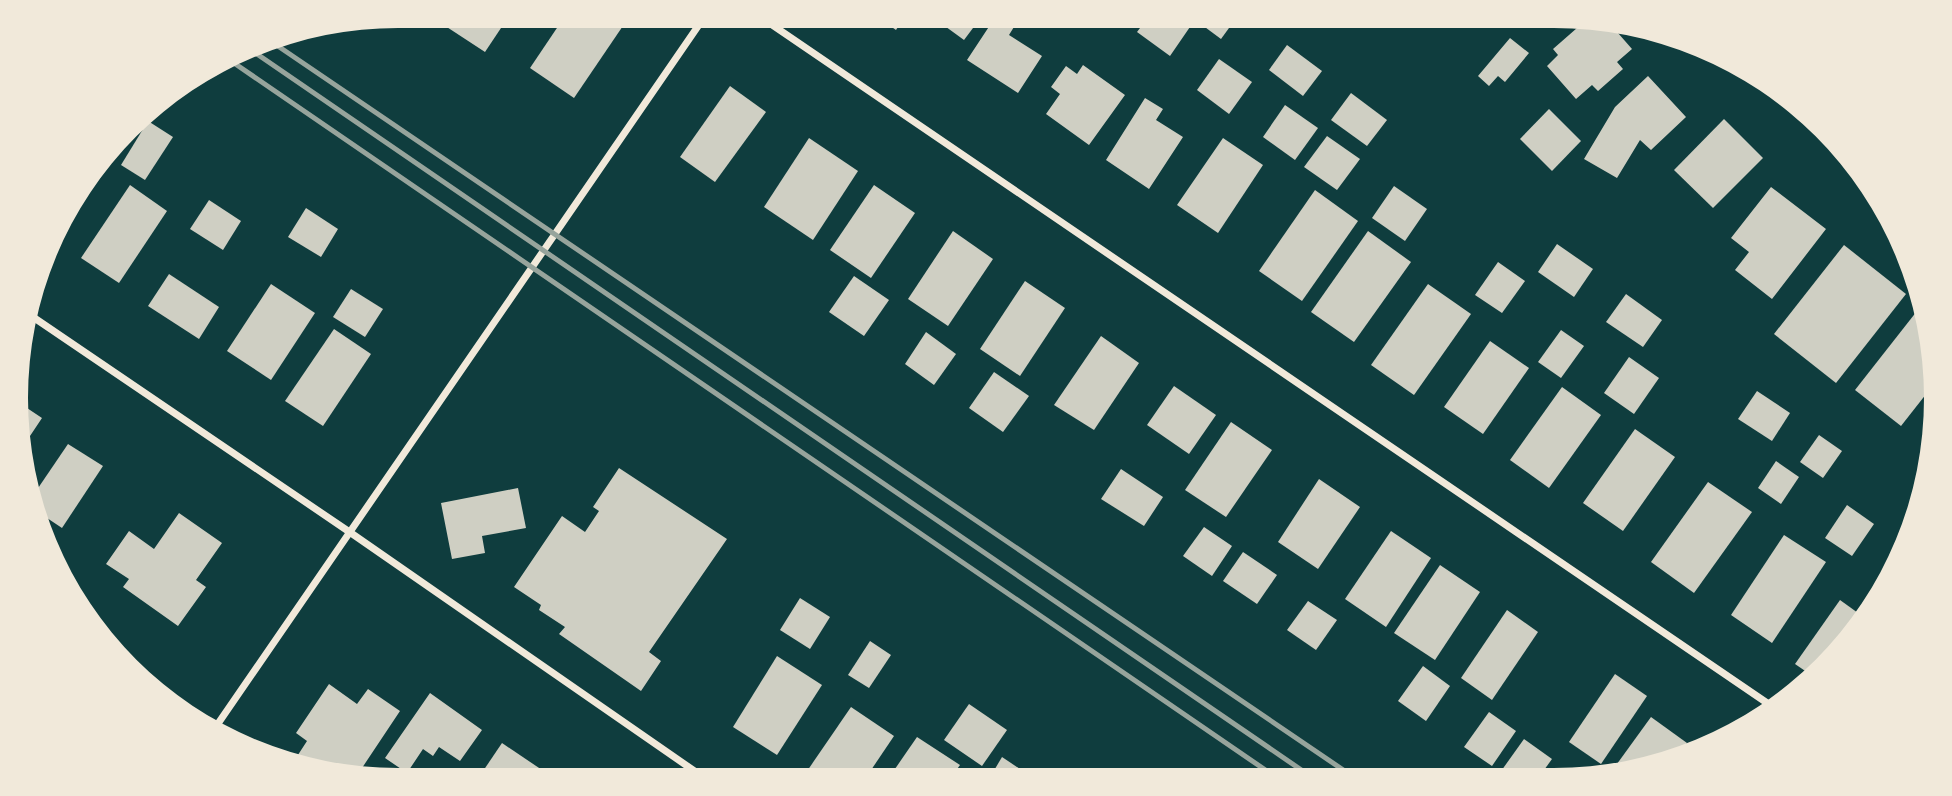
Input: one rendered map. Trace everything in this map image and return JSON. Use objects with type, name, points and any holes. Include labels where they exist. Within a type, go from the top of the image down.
[{"type":"street","points":[[219,722],[697,28]]},
{"type":"street","points":[[777,28],[1765,702]]},
{"type":"street","points":[[37,319],[690,768]]},
{"type":"building","points":[[448,28],[501,28],[485,52]]},
{"type":"building","points":[[557,28],[622,28],[574,98],[530,68]]},
{"type":"building","points":[[948,28],[973,28],[964,40]]},
{"type":"building","points":[[988,28],[1013,28],[1009,35],[1042,56],[1018,93],[967,60]]},
{"type":"building","points":[[1140,28],[1189,28],[1170,56],[1137,32]]},
{"type":"building","points":[[1206,28],[1229,28],[1221,39]]},
{"type":"building","points":[[1576,29],[1619,34],[1632,49],[1617,62],[1623,69],[1598,91],[1592,85],[1576,99],[1547,66],[1558,55],[1553,49]]},
{"type":"building","points":[[1510,38],[1529,53],[1505,82],[1498,76],[1489,86],[1478,76]]},
{"type":"building","points":[[1287,45],[1322,71],[1303,96],[1269,70]]},
{"type":"building","points":[[1219,59],[1252,82],[1229,114],[1197,90]]},
{"type":"building","points":[[1083,65],[1125,95],[1089,145],[1046,114],[1060,94],[1051,87],[1066,66],[1077,74]]},
{"type":"building","points":[[1648,76],[1686,117],[1651,150],[1640,140],[1617,178],[1584,159],[1615,107]]},
{"type":"building","points":[[730,86],[766,112],[715,182],[680,157]]},
{"type":"building","points":[[1351,93],[1387,120],[1367,146],[1331,120]]},
{"type":"building","points":[[1145,98],[1163,109],[1156,120],[1183,137],[1149,189],[1106,160]]},
{"type":"building","points":[[1285,105],[1318,128],[1295,160],[1263,137]]},
{"type":"building","points":[[1549,109],[1581,141],[1552,171],[1520,139]]},
{"type":"building","points":[[1724,119],[1763,158],[1713,208],[1674,170]]},
{"type":"building","points":[[151,123],[173,137],[145,180],[121,165],[142,131]]},
{"type":"building","points":[[1327,136],[1360,159],[1337,190],[1304,167]]},
{"type":"building","points":[[809,138],[858,171],[813,240],[764,207]]},
{"type":"building","points":[[1223,138],[1263,165],[1218,233],[1177,205]]},
{"type":"building","points":[[130,185],[167,211],[119,283],[81,258]]},
{"type":"building","points":[[874,185],[915,213],[871,278],[830,250]]},
{"type":"building","points":[[1394,186],[1427,209],[1405,241],[1372,218]]},
{"type":"building","points":[[1771,187],[1826,229],[1772,299],[1735,270],[1749,252],[1731,238]]},
{"type":"building","points":[[1315,190],[1358,221],[1302,301],[1259,271]]},
{"type":"building","points":[[209,200],[241,221],[223,250],[190,229]]},
{"type":"building","points":[[306,208],[338,229],[321,257],[288,237]]},
{"type":"building","points":[[953,231],[993,259],[948,326],[908,299]]},
{"type":"building","points":[[1368,231],[1411,262],[1354,342],[1311,312]]},
{"type":"building","points":[[1557,244],[1593,269],[1574,297],[1538,272]]},
{"type":"building","points":[[1844,245],[1906,294],[1836,383],[1774,334]]},
{"type":"building","points":[[1498,262],[1525,281],[1502,313],[1475,295]]},
{"type":"building","points":[[169,274],[219,307],[199,339],[148,306]]},
{"type":"building","points":[[854,276],[889,300],[864,336],[829,312]]},
{"type":"building","points":[[1025,281],[1065,308],[1020,376],[980,349]]},
{"type":"building","points":[[271,284],[315,313],[271,380],[227,351]]},
{"type":"building","points":[[1428,284],[1471,314],[1414,395],[1371,365]]},
{"type":"building","points":[[351,289],[383,309],[365,337],[333,317]]},
{"type":"building","points":[[1626,294],[1662,320],[1643,347],[1606,322]]},
{"type":"building","points":[[1914,315],[1921,350],[1924,397],[1901,426],[1855,390]]},
{"type":"building","points":[[334,329],[371,354],[323,426],[285,401]]},
{"type":"building","points":[[1561,330],[1584,346],[1561,378],[1538,362]]},
{"type":"building","points":[[926,332],[956,354],[934,385],[905,364]]},
{"type":"building","points":[[1101,336],[1139,363],[1094,430],[1054,405]]},
{"type":"building","points":[[1490,341],[1529,368],[1483,434],[1444,407]]},
{"type":"building","points":[[1629,357],[1659,378],[1634,414],[1604,393]]},
{"type":"building","points":[[994,372],[1029,396],[1003,432],[969,408]]},
{"type":"building","points":[[1174,386],[1216,415],[1189,454],[1147,425]]},
{"type":"building","points":[[1562,387],[1601,415],[1549,488],[1510,460]]},
{"type":"building","points":[[1757,391],[1790,413],[1772,441],[1738,419]]},
{"type":"building","points":[[28,409],[42,418],[30,436]]},
{"type":"building","points":[[1231,422],[1272,450],[1226,517],[1185,490]]},
{"type":"building","points":[[1635,429],[1675,457],[1623,531],[1583,503]]},
{"type":"building","points":[[1819,435],[1842,451],[1823,478],[1800,462]]},
{"type":"building","points":[[68,444],[103,466],[62,528],[49,519],[39,487]]},
{"type":"building","points":[[1776,461],[1799,477],[1781,504],[1758,488]]},
{"type":"building","points":[[619,468],[727,539],[649,652],[661,661],[641,691],[559,634],[565,627],[539,610],[541,605],[514,587],[562,516],[585,532],[599,511],[593,507]]},
{"type":"building","points":[[1121,469],[1163,497],[1144,526],[1101,499]]},
{"type":"building","points":[[1319,479],[1360,507],[1318,569],[1278,542]]},
{"type":"building","points":[[1708,482],[1752,512],[1694,593],[1651,562]]},
{"type":"building","points":[[518,488],[526,528],[482,536],[485,553],[452,559],[441,503]]},
{"type":"building","points":[[1847,505],[1874,524],[1852,556],[1825,538]]},
{"type":"building","points":[[179,513],[222,543],[196,580],[206,587],[178,626],[123,587],[129,579],[106,564],[129,531],[154,549]]},
{"type":"building","points":[[1204,527],[1232,546],[1212,576],[1183,556]]},
{"type":"building","points":[[1391,531],[1431,558],[1386,627],[1345,599]]},
{"type":"building","points":[[1784,535],[1826,562],[1772,643],[1731,615]]},
{"type":"building","points":[[1243,552],[1277,575],[1257,604],[1223,581]]},
{"type":"building","points":[[1440,565],[1480,592],[1435,660],[1394,633]]},
{"type":"building","points":[[800,598],[830,617],[810,649],[780,630]]},
{"type":"building","points":[[1840,600],[1856,612],[1804,670],[1795,664]]},
{"type":"building","points":[[1308,601],[1337,620],[1316,650],[1287,630]]},
{"type":"building","points":[[1507,610],[1538,632],[1492,700],[1461,678]]},
{"type":"building","points":[[870,641],[891,655],[869,688],[848,675]]},
{"type":"building","points":[[777,656],[822,685],[777,755],[733,727]]},
{"type":"building","points":[[1423,666],[1450,686],[1426,721],[1398,701]]},
{"type":"building","points":[[1615,674],[1647,696],[1601,764],[1569,742]]},
{"type":"building","points":[[329,684],[357,704],[368,689],[400,711],[363,766],[299,754],[307,741],[296,733]]},
{"type":"building","points":[[430,693],[482,730],[460,761],[439,747],[433,756],[423,749],[410,768],[400,768],[385,758]]},
{"type":"building","points":[[969,704],[1007,730],[982,766],[944,740]]},
{"type":"building","points":[[851,707],[894,736],[872,768],[809,768]]},
{"type":"building","points":[[1489,712],[1516,731],[1492,766],[1464,747]]},
{"type":"building","points":[[1651,717],[1687,743],[1650,755],[1618,762]]},
{"type":"building","points":[[917,737],[960,765],[958,768],[896,768]]},
{"type":"building","points":[[1524,739],[1552,759],[1546,768],[1503,768]]},
{"type":"building","points":[[502,743],[539,768],[485,768]]},
{"type":"building","points":[[1002,757],[1018,768],[996,768]]},
{"type":"railway","points":[[280,48],[1340,768]]},
{"type":"railway","points":[[258,55],[1298,768]]},
{"type":"railway","points":[[237,65],[1262,768]]}]
